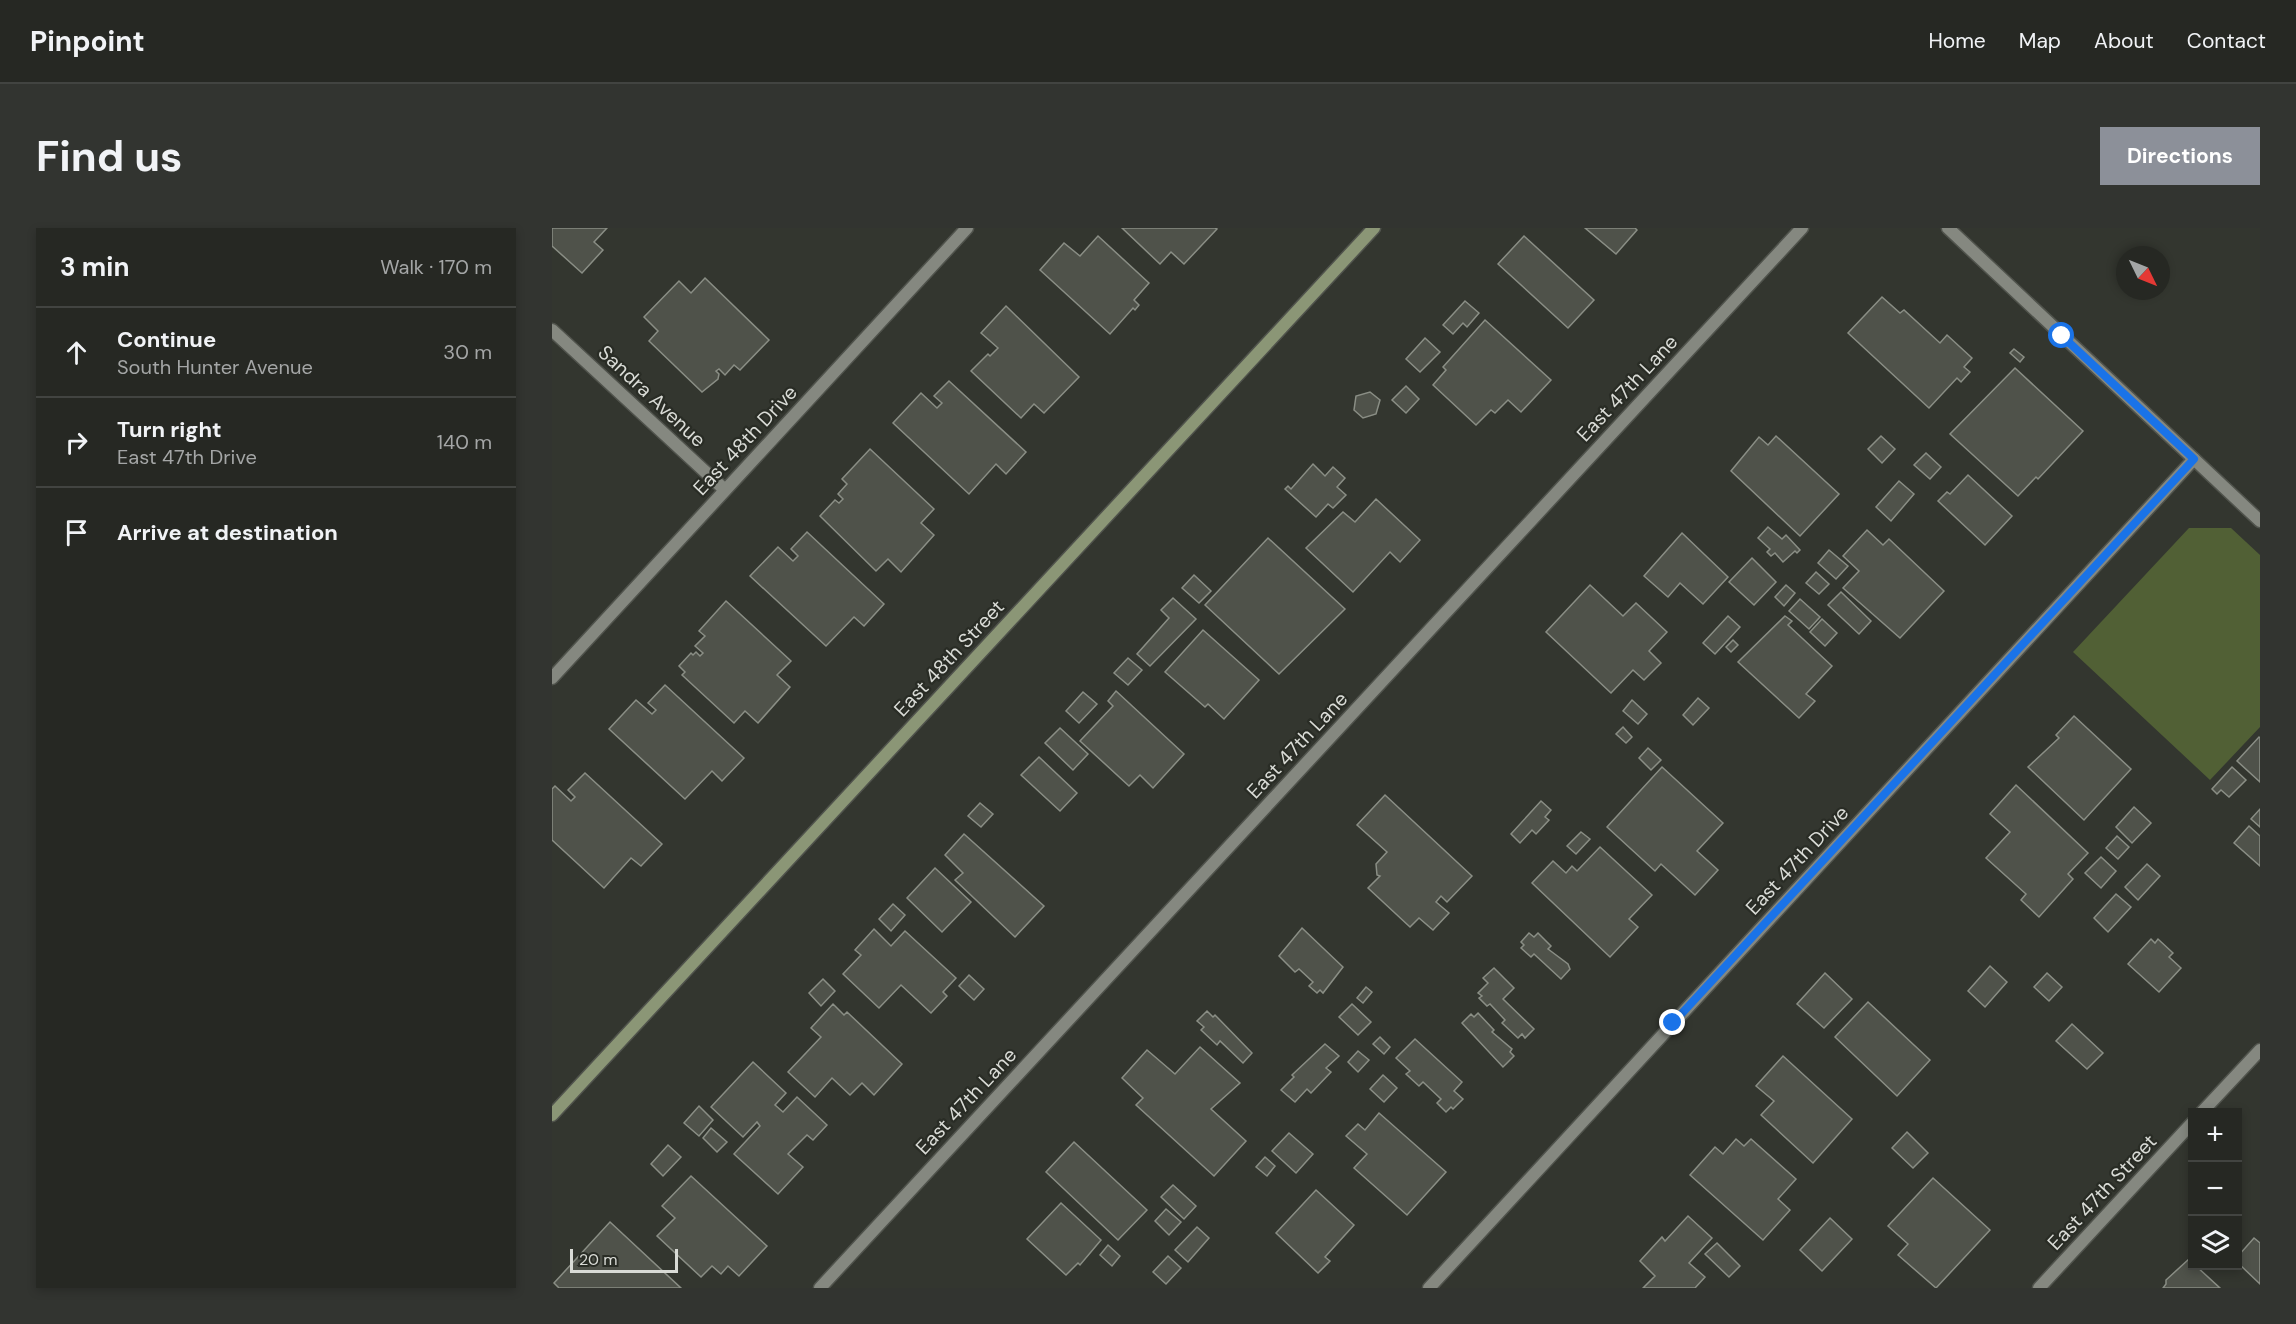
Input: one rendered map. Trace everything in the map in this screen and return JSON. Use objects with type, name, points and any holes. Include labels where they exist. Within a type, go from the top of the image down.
[{"type":"street","name":"East 48th Drive","points":[[552,678],[967,228]]},
{"type":"street","name":"East 48th Street","points":[[552,1115],[1374,228]]},
{"type":"street","name":"East 47th Lane","points":[[820,1288],[1802,228]]},
{"type":"street","points":[[1948,228],[2260,521]]},
{"type":"street","name":"Sandra Avenue","points":[[552,330],[725,490]]},
{"type":"street","name":"East 47th Drive","points":[[1429,1288],[2194,459]]},
{"type":"street","points":[[2207,1108],[2260,1050]]},
{"type":"street","name":"East 47th Street","points":[[2039,1288],[2188,1128]]},
{"type":"green space","points":[[2189,528],[2231,528],[2260,555],[2260,727],[2210,780],[2073,652]]},
{"type":"building","points":[[552,228],[607,228],[594,242],[603,250],[582,273],[552,246]]},
{"type":"building","points":[[1122,228],[1217,229],[1184,264],[1171,252],[1160,264]]},
{"type":"building","points":[[1585,228],[1635,228],[1637,230],[1616,254]]},
{"type":"building","points":[[1098,236],[1149,283],[1134,300],[1139,305],[1135,310],[1133,308],[1110,334],[1040,270],[1064,243],[1080,256]]},
{"type":"building","points":[[1524,236],[1594,300],[1568,328],[1498,264]]},
{"type":"building","points":[[705,278],[769,340],[740,370],[734,365],[725,375],[719,369],[716,371],[719,374],[718,379],[702,392],[649,341],[658,331],[644,317],[679,281],[691,293]]},
{"type":"building","points":[[1882,297],[1900,313],[1904,310],[1940,343],[1947,335],[1972,358],[1964,367],[1970,372],[1961,382],[1957,378],[1929,408],[1848,333]]},
{"type":"building","points":[[1465,301],[1479,313],[1467,327],[1463,323],[1453,334],[1443,325]]},
{"type":"building","points":[[1006,306],[1079,377],[1044,413],[1034,404],[1021,418],[971,371],[988,354],[990,356],[998,348],[981,333]]},
{"type":"building","points":[[1485,320],[1551,380],[1521,412],[1508,400],[1495,413],[1491,410],[1476,425],[1433,385],[1446,370],[1443,367]]},
{"type":"building","points":[[1425,338],[1440,352],[1420,372],[1406,359]]},
{"type":"building","points":[[2014,349],[2024,357],[2020,362],[2010,353]]},
{"type":"building","points":[[2015,368],[2083,431],[2038,479],[2036,477],[2018,496],[1950,434]]},
{"type":"building","points":[[949,381],[1026,452],[1006,474],[996,464],[969,494],[893,423],[921,393],[937,408],[942,403],[934,396]]},
{"type":"building","points":[[1406,386],[1419,399],[1406,413],[1392,400]]},
{"type":"building","points":[[1370,392],[1380,400],[1376,414],[1363,418],[1354,410],[1356,396]]},
{"type":"building","points":[[1776,436],[1839,494],[1800,536],[1731,471],[1759,437],[1768,445]]},
{"type":"building","points":[[1881,436],[1895,449],[1882,463],[1868,449]]},
{"type":"building","points":[[870,449],[934,509],[921,523],[934,535],[901,572],[888,559],[876,571],[820,516],[835,500],[839,503],[843,499],[838,494],[847,484],[842,479]]},
{"type":"building","points":[[1926,453],[1941,467],[1930,479],[1914,465]]},
{"type":"building","points":[[1313,464],[1325,476],[1333,467],[1345,478],[1337,487],[1346,495],[1333,508],[1328,504],[1316,517],[1285,489],[1288,486],[1291,489]]},
{"type":"building","points":[[1968,475],[2012,516],[1985,545],[1938,501],[1947,492],[1950,494]]},
{"type":"building","points":[[1899,481],[1914,494],[1891,521],[1876,507]]},
{"type":"building","points":[[1376,499],[1420,540],[1400,562],[1390,552],[1353,592],[1306,548],[1343,512],[1355,522]]},
{"type":"building","points":[[1768,527],[1782,539],[1786,535],[1800,550],[1797,553],[1795,551],[1783,562],[1775,553],[1771,556],[1767,552],[1770,549],[1758,538]]},
{"type":"building","points":[[1867,530],[1883,545],[1889,539],[1944,591],[1900,638],[1843,588],[1859,571],[1843,556]]},
{"type":"building","points":[[807,532],[884,604],[864,626],[854,617],[826,646],[750,576],[778,547],[793,561],[798,556],[791,549]]},
{"type":"building","points":[[1682,533],[1728,577],[1703,604],[1680,583],[1668,597],[1644,576]]},
{"type":"building","points":[[1268,538],[1345,609],[1279,674],[1205,605]]},
{"type":"building","points":[[1829,550],[1848,566],[1836,579],[1818,563]]},
{"type":"building","points":[[1752,558],[1776,582],[1754,605],[1729,582]]},
{"type":"building","points":[[1816,572],[1829,584],[1819,594],[1806,583]]},
{"type":"building","points":[[1194,575],[1211,591],[1199,603],[1182,588]]},
{"type":"building","points":[[1590,585],[1623,616],[1636,603],[1667,632],[1649,651],[1661,663],[1644,680],[1633,670],[1611,693],[1546,632]]},
{"type":"building","points":[[1786,585],[1795,593],[1784,606],[1775,597]]},
{"type":"building","points":[[1841,592],[1871,621],[1859,634],[1828,605]]},
{"type":"building","points":[[1173,598],[1196,619],[1150,666],[1137,654],[1169,618],[1161,610]]},
{"type":"building","points":[[1800,599],[1820,617],[1809,629],[1789,611]]},
{"type":"building","points":[[726,601],[791,661],[777,675],[790,687],[758,723],[745,711],[734,723],[682,675],[685,672],[679,666],[691,653],[693,655],[696,652],[700,656],[703,653],[695,646],[705,636],[699,631]]},
{"type":"building","points":[[1728,616],[1740,627],[1715,654],[1703,643]]},
{"type":"building","points":[[1785,616],[1792,621],[1788,625],[1832,666],[1806,694],[1815,701],[1799,718],[1738,662]]},
{"type":"building","points":[[1822,619],[1837,633],[1825,646],[1810,632]]},
{"type":"building","points":[[1203,630],[1259,680],[1224,719],[1208,704],[1205,707],[1165,672]]},
{"type":"building","points":[[1733,640],[1738,645],[1731,652],[1726,647]]},
{"type":"building","points":[[1128,658],[1142,670],[1128,685],[1114,673]]},
{"type":"building","points":[[665,685],[744,758],[722,781],[712,771],[685,799],[609,729],[636,700],[652,714],[656,710],[648,703]]},
{"type":"building","points":[[1116,691],[1184,754],[1153,788],[1140,775],[1129,786],[1080,741],[1113,706],[1108,701]]},
{"type":"building","points":[[1083,692],[1097,704],[1079,723],[1066,711]]},
{"type":"building","points":[[1698,698],[1709,708],[1693,725],[1683,715]]},
{"type":"building","points":[[1632,700],[1647,714],[1638,724],[1623,711]]},
{"type":"building","points":[[2074,716],[2131,769],[2084,820],[2028,767],[2059,738],[2056,735]]},
{"type":"building","points":[[1623,727],[1632,737],[1626,743],[1616,734]]},
{"type":"building","points":[[1060,728],[1088,754],[1073,770],[1045,743]]},
{"type":"building","points":[[2260,738],[2260,782],[2237,761]]},
{"type":"building","points":[[1648,748],[1661,760],[1651,770],[1639,758]]},
{"type":"building","points":[[1039,757],[1077,793],[1060,811],[1021,775]]},
{"type":"building","points":[[1662,767],[1723,823],[1697,851],[1718,870],[1695,895],[1661,864],[1655,871],[1607,827]]},
{"type":"building","points":[[2232,767],[2246,780],[2229,797],[2221,790],[2217,794],[2212,789]]},
{"type":"building","points":[[585,773],[662,844],[641,866],[631,858],[604,888],[552,840],[552,789],[555,786],[571,801],[575,797],[568,790]]},
{"type":"building","points":[[2016,785],[2088,853],[2068,874],[2073,879],[2039,917],[2021,900],[2026,894],[1986,858],[2010,832],[1990,814]]},
{"type":"building","points":[[1385,795],[1472,876],[1447,902],[1441,896],[1436,902],[1449,913],[1433,930],[1419,918],[1410,927],[1368,888],[1380,876],[1377,875],[1376,864],[1387,852],[1357,825]]},
{"type":"building","points":[[1541,801],[1551,810],[1545,817],[1549,820],[1536,834],[1532,830],[1520,843],[1511,834]]},
{"type":"building","points":[[980,803],[993,814],[981,827],[968,816]]},
{"type":"building","points":[[2134,807],[2151,823],[2132,843],[2116,827]]},
{"type":"building","points":[[2260,809],[2260,827],[2251,819]]},
{"type":"building","points":[[2249,826],[2260,836],[2260,866],[2234,843]]},
{"type":"building","points":[[1581,832],[1590,839],[1576,854],[1567,846]]},
{"type":"building","points":[[964,834],[1044,906],[1015,937],[955,880],[963,873],[945,855]]},
{"type":"building","points":[[2117,836],[2129,847],[2118,859],[2106,848]]},
{"type":"building","points":[[1600,847],[1652,895],[1629,919],[1638,927],[1610,957],[1532,883],[1553,861],[1566,873],[1572,866],[1577,871]]},
{"type":"building","points":[[2101,857],[2116,871],[2101,888],[2085,873]]},
{"type":"building","points":[[2147,864],[2160,876],[2138,900],[2125,887]]},
{"type":"building","points":[[935,868],[971,902],[942,932],[907,898]]},
{"type":"building","points":[[2116,894],[2131,907],[2108,932],[2094,918]]},
{"type":"building","points":[[893,904],[905,915],[891,931],[879,919]]},
{"type":"building","points":[[1302,928],[1343,967],[1323,993],[1320,990],[1317,993],[1309,986],[1313,982],[1299,969],[1295,972],[1279,956]]},
{"type":"building","points":[[874,929],[891,946],[905,931],[956,978],[943,992],[947,996],[931,1013],[901,985],[879,1008],[843,974],[861,955],[855,950]]},
{"type":"building","points":[[1529,933],[1534,937],[1538,933],[1551,946],[1548,949],[1568,964],[1570,969],[1561,979],[1534,954],[1531,957],[1521,948],[1524,945],[1521,942]]},
{"type":"building","points":[[2151,939],[2155,943],[2158,939],[2173,953],[2169,957],[2181,968],[2159,992],[2128,964]]},
{"type":"building","points":[[1990,966],[2007,982],[1985,1007],[1968,991]]},
{"type":"building","points":[[1494,968],[1514,988],[1503,999],[1534,1029],[1525,1038],[1522,1034],[1518,1038],[1502,1023],[1505,1020],[1490,1004],[1487,1006],[1479,998],[1482,996],[1478,993],[1488,983],[1483,978]]},
{"type":"building","points":[[1825,973],[1852,999],[1824,1028],[1797,1004]]},
{"type":"building","points":[[2047,973],[2062,987],[2049,1001],[2034,987]]},
{"type":"building","points":[[969,975],[984,989],[974,1000],[959,986]]},
{"type":"building","points":[[823,979],[835,991],[821,1006],[809,993]]},
{"type":"building","points":[[1366,987],[1372,992],[1363,1003],[1357,998]]},
{"type":"building","points":[[1868,1002],[1930,1060],[1897,1096],[1835,1037]]},
{"type":"building","points":[[833,1004],[844,1015],[847,1012],[902,1064],[874,1095],[862,1083],[850,1095],[832,1078],[815,1097],[788,1072],[821,1037],[811,1028]]},
{"type":"building","points":[[1352,1004],[1371,1022],[1358,1035],[1339,1017]]},
{"type":"building","points":[[1207,1011],[1213,1017],[1215,1015],[1252,1053],[1243,1063],[1220,1041],[1217,1045],[1201,1030],[1204,1027],[1197,1021]]},
{"type":"building","points":[[1478,1013],[1494,1030],[1492,1032],[1512,1049],[1510,1052],[1514,1056],[1503,1067],[1462,1023],[1471,1014],[1474,1017]]},
{"type":"building","points":[[2072,1024],[2103,1053],[2087,1069],[2056,1041]]},
{"type":"building","points":[[1380,1037],[1390,1047],[1384,1054],[1373,1044]]},
{"type":"building","points":[[1415,1039],[1462,1082],[1454,1091],[1463,1099],[1453,1109],[1451,1107],[1446,1112],[1437,1103],[1441,1099],[1423,1082],[1419,1086],[1406,1074],[1410,1071],[1396,1058]]},
{"type":"building","points":[[1325,1044],[1339,1056],[1326,1068],[1331,1072],[1311,1093],[1307,1089],[1295,1102],[1281,1090],[1294,1077],[1292,1075]]},
{"type":"building","points":[[1200,1047],[1240,1083],[1211,1109],[1246,1141],[1214,1176],[1136,1105],[1143,1098],[1122,1078],[1147,1050],[1175,1074]]},
{"type":"building","points":[[1358,1051],[1369,1060],[1358,1072],[1348,1062]]},
{"type":"building","points":[[1783,1056],[1852,1119],[1813,1163],[1761,1115],[1774,1101],[1756,1086]]},
{"type":"building","points":[[753,1062],[786,1093],[775,1105],[783,1112],[797,1097],[827,1125],[813,1140],[807,1135],[788,1154],[803,1167],[778,1194],[734,1154],[760,1126],[757,1122],[743,1137],[711,1107]]},
{"type":"building","points":[[1383,1075],[1397,1088],[1384,1102],[1370,1089]]},
{"type":"building","points":[[699,1106],[713,1120],[699,1136],[684,1123]]},
{"type":"building","points":[[1379,1113],[1446,1172],[1407,1215],[1354,1168],[1367,1154],[1346,1136],[1358,1124],[1365,1130]]},
{"type":"building","points":[[711,1128],[727,1142],[717,1152],[703,1138]]},
{"type":"building","points":[[1907,1132],[1928,1153],[1913,1168],[1892,1148]]},
{"type":"building","points":[[1289,1133],[1313,1154],[1296,1173],[1272,1151]]},
{"type":"building","points":[[1736,1139],[1744,1146],[1751,1139],[1796,1179],[1778,1199],[1790,1210],[1763,1240],[1690,1175],[1715,1147],[1723,1154]]},
{"type":"building","points":[[1074,1142],[1147,1210],[1118,1240],[1046,1172]]},
{"type":"building","points":[[668,1145],[681,1157],[663,1176],[651,1164]]},
{"type":"building","points":[[1265,1157],[1275,1166],[1267,1176],[1256,1167]]},
{"type":"building","points":[[691,1176],[767,1246],[739,1276],[728,1266],[721,1274],[712,1266],[701,1277],[657,1236],[675,1218],[662,1206]]},
{"type":"building","points":[[1933,1178],[1990,1230],[1936,1288],[1898,1255],[1908,1244],[1888,1226]]},
{"type":"building","points":[[1173,1185],[1196,1206],[1184,1219],[1161,1197]]},
{"type":"building","points":[[1316,1190],[1354,1225],[1325,1257],[1330,1261],[1318,1273],[1276,1233]]},
{"type":"building","points":[[1061,1203],[1101,1240],[1080,1265],[1078,1263],[1066,1275],[1027,1239]]},
{"type":"building","points":[[1166,1209],[1181,1222],[1169,1235],[1155,1221]]},
{"type":"building","points":[[1688,1216],[1712,1238],[1689,1263],[1705,1277],[1695,1288],[1643,1288],[1655,1276],[1640,1261],[1662,1237],[1665,1241]]},
{"type":"building","points":[[1830,1218],[1852,1239],[1822,1271],[1800,1250]]},
{"type":"building","points":[[610,1222],[681,1288],[559,1288],[554,1283]]},
{"type":"building","points":[[1197,1227],[1209,1238],[1188,1262],[1175,1250]]},
{"type":"building","points":[[2254,1238],[2260,1243],[2260,1284],[2242,1267],[2242,1252]]},
{"type":"building","points":[[1717,1243],[1740,1266],[1729,1277],[1705,1254]]},
{"type":"building","points":[[1108,1245],[1120,1256],[1112,1266],[1100,1255]]},
{"type":"building","points":[[1168,1256],[1181,1268],[1166,1284],[1153,1272]]},
{"type":"building","points":[[2188,1260],[2188,1270],[2200,1270],[2220,1288],[2163,1288],[2166,1280]]},
{"type":"route","points":[[1673,1023],[2194,459],[2062,336]]}]
